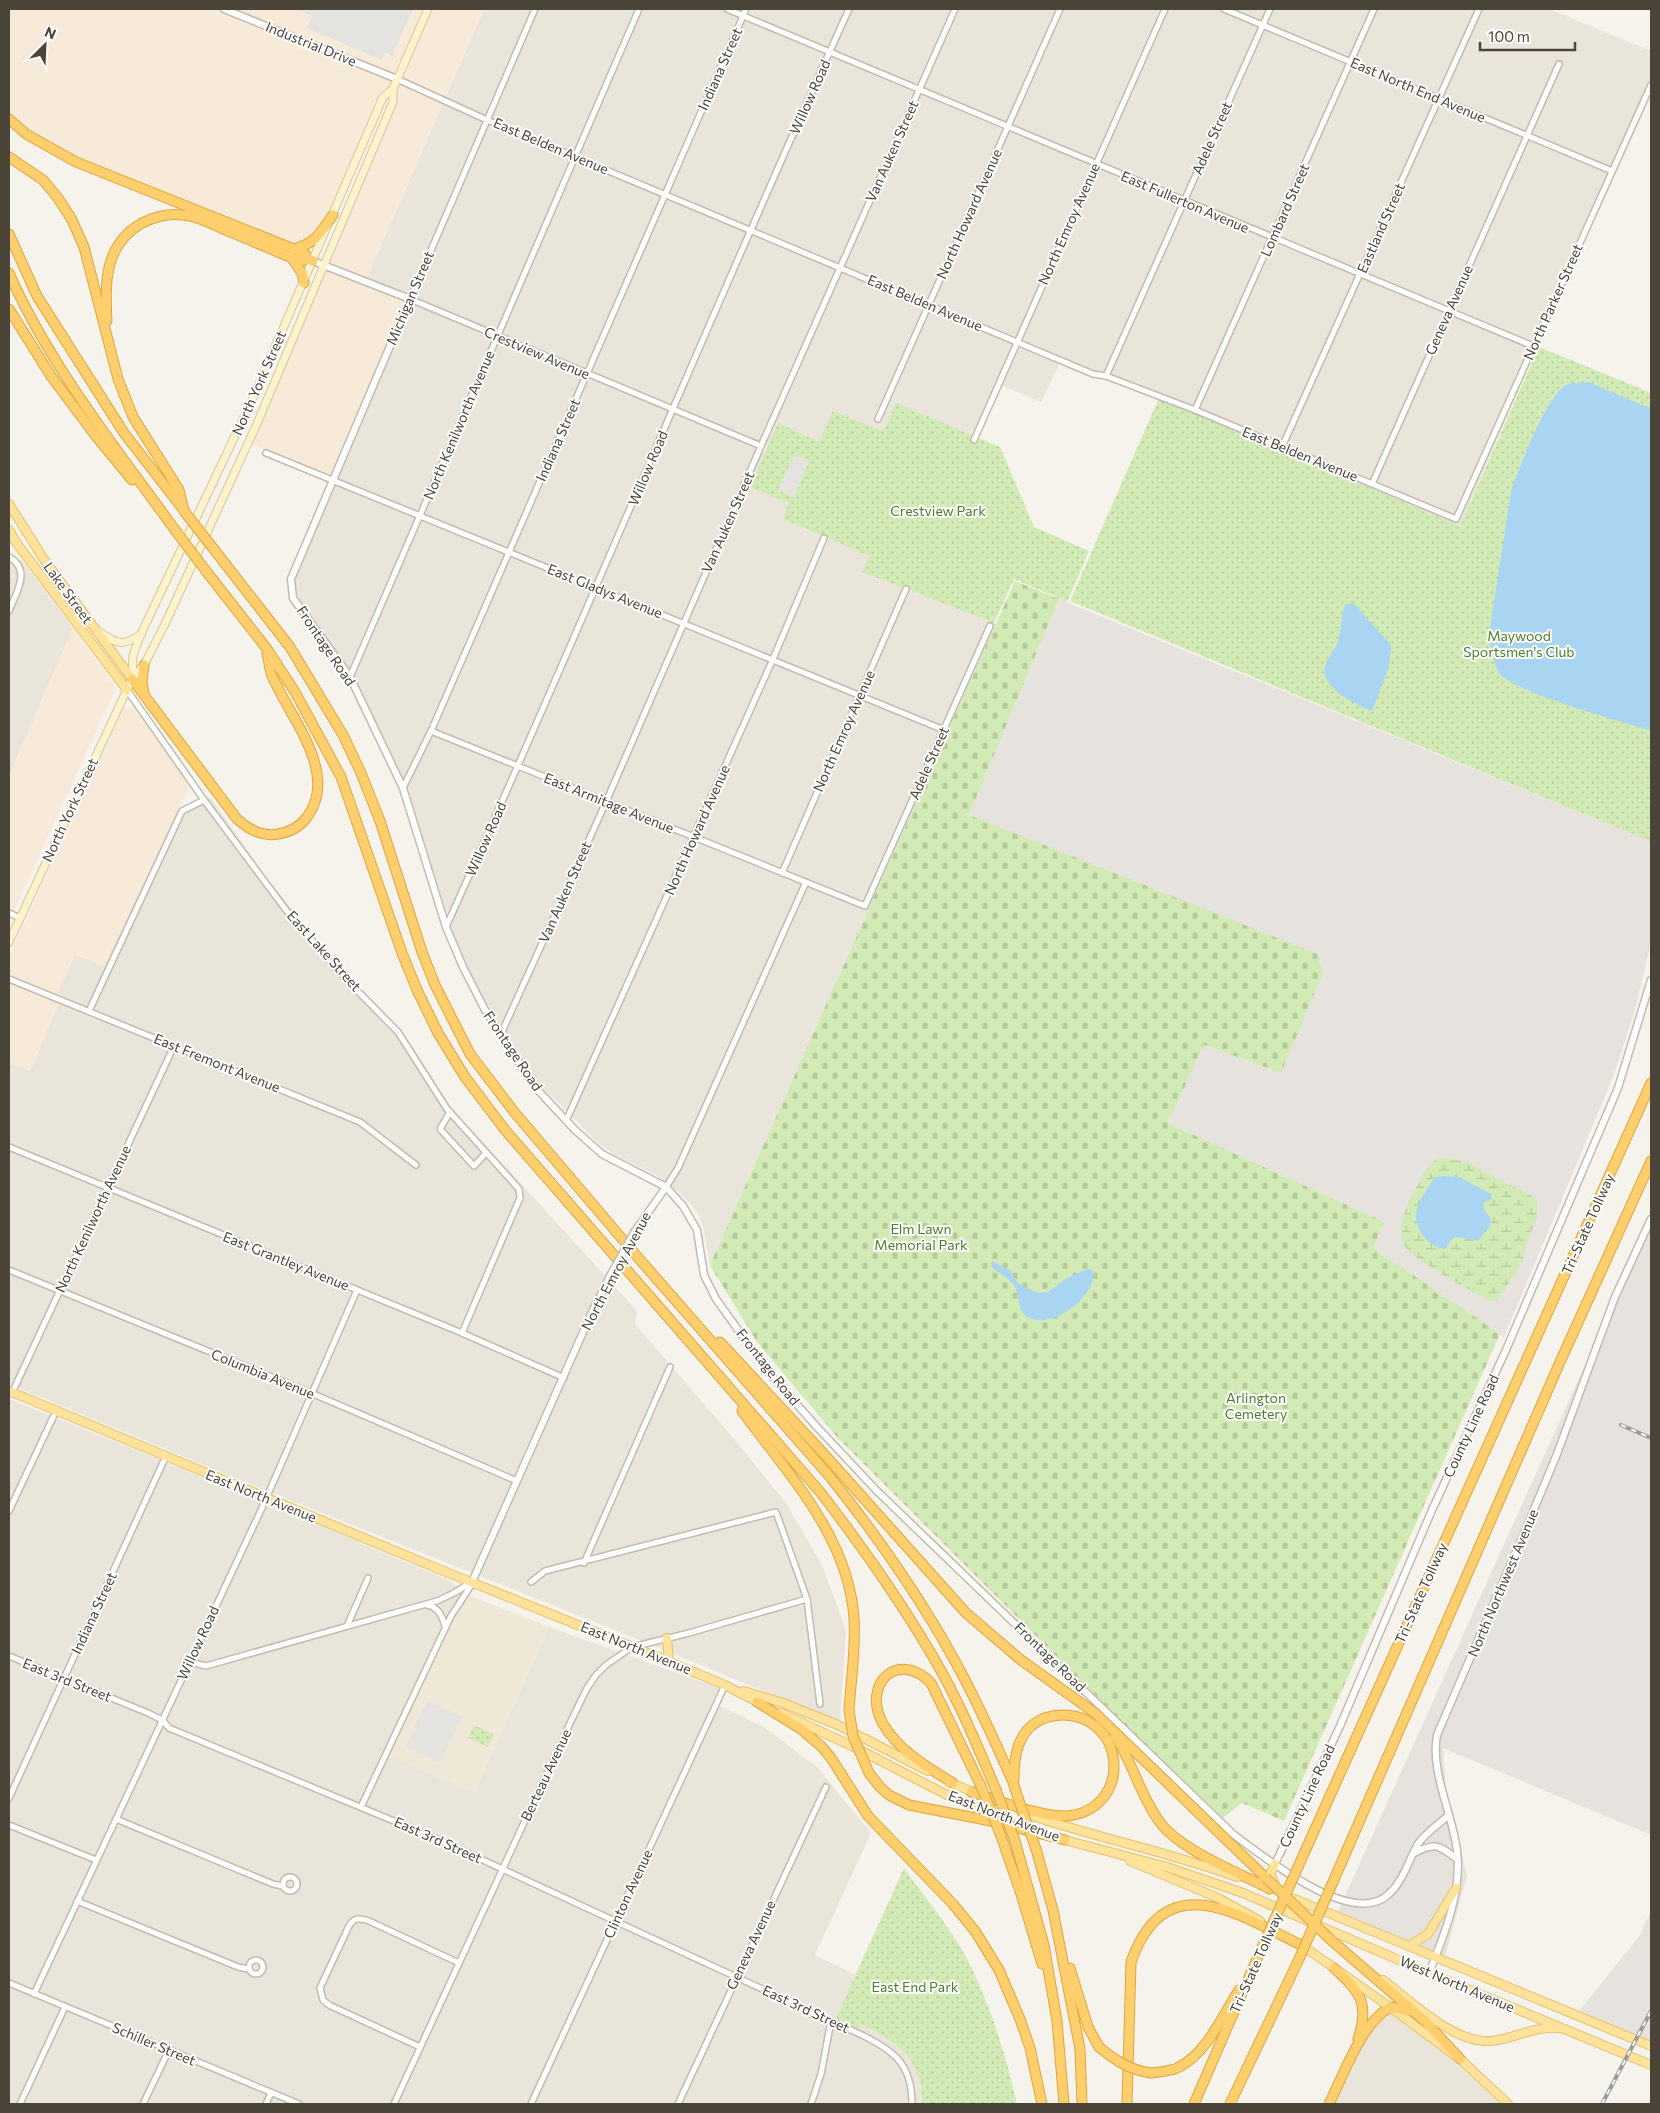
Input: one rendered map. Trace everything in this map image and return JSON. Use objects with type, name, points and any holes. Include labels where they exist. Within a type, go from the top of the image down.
[{"type":"highway","points":[[9,119],[26,134],[76,162],[293,254],[302,273],[304,283]]},
{"type":"highway","points":[[9,157],[42,180],[58,198],[72,220],[84,246],[118,379],[134,417],[179,490],[184,511]]},
{"type":"highway","points":[[109,344],[106,287],[110,262],[122,238],[151,218],[168,214],[183,215],[202,220],[293,254],[304,253],[310,260]]},
{"type":"highway","points":[[293,254],[313,242],[333,216]]},
{"type":"highway","points":[[9,234],[42,304],[124,433],[290,647],[343,735],[380,820],[422,952],[435,985],[470,1054],[515,1113],[642,1262],[831,1478],[892,1559],[964,1678],[1014,1782],[1036,1849],[1088,2027],[1099,2047],[1117,2062],[1138,2071],[1151,2073],[1174,2069],[1189,2061],[1200,2052],[1253,1969]]},
{"type":"highway","points":[[9,273],[42,339],[88,409],[174,530]]},
{"type":"highway","points":[[9,309],[51,376],[95,436],[174,530],[266,649],[295,692],[341,777],[402,953],[438,1033],[456,1063],[505,1130],[821,1493],[889,1585],[941,1671],[976,1743],[996,1790],[1014,1841],[1044,1945],[1057,2021],[1064,2104]]},
{"type":"highway","points":[[132,679],[237,819],[255,831],[275,835],[292,830],[304,821],[314,807],[318,776],[304,736],[271,674],[266,649]]},
{"type":"highway","points":[[144,665],[142,682],[145,697]]},
{"type":"highway","name":"Tri-State Tollway","points":[[1194,2104],[1263,1945],[1651,1084]]},
{"type":"highway","points":[[1230,2104],[1299,1958],[1556,1371],[1651,1161]]},
{"type":"highway","points":[[642,1262],[776,1401],[966,1614],[1020,1660],[1095,1713],[1266,1878],[1415,2013],[1460,2059]]},
{"type":"highway","points":[[711,1368],[812,1505],[824,1525],[843,1566],[854,1619],[849,1710],[853,1736],[869,1773],[889,1795],[909,1805],[966,1816],[1065,1840]]},
{"type":"highway","points":[[953,1783],[908,1753],[883,1724],[875,1697],[880,1684],[889,1673],[895,1670],[910,1669],[925,1676],[931,1683],[980,1784],[1001,1836],[1021,1894],[1057,2021]]},
{"type":"highway","points":[[757,1702],[801,1729],[822,1747],[868,1816],[933,1883],[975,1931],[999,1970],[1020,2019],[1030,2048],[1042,2104]]},
{"type":"highway","points":[[1095,1713],[1107,1725],[1123,1748],[1153,1812],[1168,1832],[1196,1851],[1273,1886]]},
{"type":"highway","points":[[970,1792],[1050,1815],[1070,1816],[1080,1813],[1100,1802],[1107,1793],[1114,1776],[1113,1755],[1104,1735],[1096,1726],[1086,1720],[1066,1715],[1045,1718],[1035,1723],[1022,1737],[1016,1757],[1014,1782]]},
{"type":"highway","points":[[1127,2104],[1131,1962],[1147,1928],[1159,1917],[1170,1911],[1191,1905],[1215,1906],[1239,1915],[1301,1945]]},
{"type":"highway","points":[[1053,1910],[1080,2049],[1082,2104]]},
{"type":"highway","points":[[1334,1968],[1357,1990],[1363,2001],[1363,2020],[1352,2056]]},
{"type":"highway","points":[[1329,2104],[1352,2056],[1377,2016],[1390,2006],[1405,2008],[1415,2013]]},
{"type":"main road","name":"North York Street","points":[[9,942],[126,690],[132,679],[144,665],[256,426],[393,102],[393,89],[428,9]]},
{"type":"main road","name":"North York Street","points":[[132,679],[133,655],[141,634],[253,398],[304,283],[310,260],[333,216],[383,97],[393,89]]},
{"type":"main road","name":"Lake Street","points":[[9,504],[43,558],[132,679]]},
{"type":"main road","points":[[9,530],[18,545],[126,690]]},
{"type":"main road","points":[[92,627],[114,641],[124,644],[141,634]]},
{"type":"main road","name":"East North Avenue","points":[[11,1392],[725,1685],[977,1809],[1065,1840],[1205,1879],[1264,1901]]},
{"type":"main road","points":[[667,1638],[669,1661]]},
{"type":"main road","name":"East North Avenue","points":[[725,1685],[783,1703],[838,1725],[970,1792],[1044,1820],[1273,1886]]},
{"type":"main road","points":[[1085,1846],[1141,1866],[1216,1897],[1301,1945],[1390,2006],[1460,2059],[1508,2104]]},
{"type":"main road","points":[[1273,1886],[1270,1877],[1275,1864]]},
{"type":"main road","name":"West North Avenue","points":[[1273,1886],[1409,1946],[1651,2046]]},
{"type":"main road","points":[[1409,1946],[1428,1934],[1456,1888]]},
{"type":"main road","name":"West North Avenue","points":[[1264,1901],[1429,1973],[1651,2065]]},
{"type":"main road","points":[[1332,1938],[1428,2014],[1470,2040],[1492,2041],[1535,2030],[1549,2028],[1565,2029]]},
{"type":"street","name":"Industrial Drive","points":[[224,9],[397,79]]},
{"type":"street","name":"Michigan Street","points":[[291,588],[291,579],[332,479],[535,9]]},
{"type":"street","name":"North Kenilworth Avenue","points":[[350,677],[639,9]]},
{"type":"street","name":"East Fullerton Avenue","points":[[727,9],[1096,165],[1533,346]]},
{"type":"street","name":"Indiana Street","points":[[404,788],[510,552],[746,9]]},
{"type":"street","name":"Willow Road","points":[[446,927],[519,766],[751,230],[849,9]]},
{"type":"street","name":"Van Auken Street","points":[[501,1034],[606,802],[761,446],[955,9]]},
{"type":"street","name":"North Howard Avenue","points":[[878,419],[1060,9]]},
{"type":"street","name":"North Emroy Avenue","points":[[974,440],[1165,9]]},
{"type":"street","name":"East North End Avenue","points":[[1224,9],[1612,171]]},
{"type":"street","name":"Adele Street","points":[[1106,376],[1270,9]]},
{"type":"street","name":"Lombard Street","points":[[1195,410],[1374,9]]},
{"type":"street","name":"Eastland Street","points":[[1282,447],[1479,9]]},
{"type":"street","name":"Geneva Avenue","points":[[1372,484],[1559,64]]},
{"type":"street","name":"East Belden Avenue","points":[[397,79],[487,120],[1093,374],[1106,376],[1195,410],[1456,519]]},
{"type":"street","name":"North Parker Street","points":[[1456,519],[1651,85]]},
{"type":"street","name":"Crestview Avenue","points":[[310,260],[410,299],[761,446]]},
{"type":"street","name":"East Gladys Avenue","points":[[266,453],[421,514],[944,730]]},
{"type":"street","name":"North Howard Avenue","points":[[566,1121],[773,659],[824,538]]},
{"type":"street","points":[[9,557],[21,570],[22,579],[9,611]]},
{"type":"street","name":"Frontage Road","points":[[291,588],[298,604],[350,677],[404,788],[446,927],[463,967],[501,1034],[534,1086],[566,1121],[602,1154],[666,1187],[682,1206],[697,1230],[704,1275],[716,1299],[769,1372],[816,1426],[878,1491],[1234,1835],[1289,1875],[1350,1903],[1372,1903],[1388,1896],[1398,1883],[1419,1843],[1448,1815]]},
{"type":"street","name":"North Emroy Avenue","points":[[782,872],[906,590]]},
{"type":"street","name":"Adele Street","points":[[867,901],[990,626]]},
{"type":"street","name":"East Lake Street","points":[[126,690],[204,800],[297,922],[339,972],[372,1002],[398,1032],[450,1112],[519,1189],[520,1198],[462,1333]]},
{"type":"street","name":"East Armitage Avenue","points":[[431,731],[865,906],[867,901]]},
{"type":"street","points":[[89,1011],[182,812],[204,800]]},
{"type":"street","name":"North Emroy Avenue","points":[[472,1582],[592,1312],[635,1231],[678,1168],[806,882]]},
{"type":"street","points":[[9,913],[20,918]]},
{"type":"street","name":"East Fremont Avenue","points":[[9,978],[360,1122],[416,1165]]},
{"type":"street","name":"County Line Road","points":[[1275,1864],[1340,1726],[1432,1510],[1522,1314],[1618,1088],[1651,980]]},
{"type":"street","name":"North Kenilworth Avenue","points":[[11,1392],[174,1046]]},
{"type":"street","points":[[450,1112],[440,1129],[474,1166],[486,1153]]},
{"type":"street","name":"East Grantley Avenue","points":[[9,1146],[462,1333],[564,1378]]},
{"type":"street","name":"North Northwest Avenue","points":[[1429,1973],[1449,1920],[1456,1888],[1457,1859],[1455,1838],[1441,1786],[1436,1752],[1437,1735],[1557,1454],[1615,1297],[1651,1219]]},
{"type":"street","name":"Columbia Avenue","points":[[9,1270],[311,1393],[517,1481]]},
{"type":"street","name":"Willow Road","points":[[34,1994],[266,1497],[357,1290]]},
{"type":"street","points":[[584,1563],[670,1367]]},
{"type":"street","points":[[9,1511],[56,1411]]},
{"type":"street","name":"Indiana Street","points":[[9,1798],[166,1456]]},
{"type":"street","points":[[531,1582],[545,1572],[776,1512],[807,1599],[820,1704]]},
{"type":"street","points":[[347,1626],[368,1578]]},
{"type":"street","points":[[190,1662],[206,1666],[422,1605],[448,1596],[472,1582]]},
{"type":"street","points":[[361,1807],[445,1628],[472,1582]]},
{"type":"street","name":"Berteau Avenue","points":[[394,2104],[587,1688],[601,1670],[632,1647],[807,1599]]},
{"type":"street","points":[[422,1605],[429,1605],[441,1614],[445,1628]]},
{"type":"street","name":"East 3rd Street","points":[[9,1656],[162,1720],[169,1728],[361,1807],[502,1869],[864,2036],[880,2044],[901,2062],[910,2082],[912,2104]]},
{"type":"street","name":"Clinton Avenue","points":[[531,2104],[725,1685]]},
{"type":"street","name":"Geneva Avenue","points":[[678,2104],[826,1787]]},
{"type":"street","points":[[116,1820],[273,1884],[283,1886]]},
{"type":"street","points":[[9,1824],[96,1860]]},
{"type":"street","points":[[1414,1853],[1428,1846],[1440,1847],[1457,1859]]},
{"type":"street","points":[[77,1901],[238,1967],[249,1969]]},
{"type":"street","points":[[420,2047],[329,2005],[323,2000],[320,1988],[337,1950],[351,1921],[362,1919],[459,1963]]},
{"type":"street","name":"Schiller Street","points":[[9,1983],[299,2104]]},
{"type":"street","points":[[20,2104],[65,2007]]},
{"type":"street","points":[[812,2104],[821,2074],[832,2021]]},
{"type":"street","points":[[144,2104],[169,2050]]},
{"type":"street","points":[[266,2104],[271,2093]]},
{"type":"shaded area","points":[[9,9],[427,9],[319,255],[83,160],[45,141],[11,117],[9,114]]},
{"type":"shaded area","points":[[296,9],[413,9],[392,56],[385,52],[382,60],[307,28],[312,16]]},
{"type":"shaded area","points":[[431,9],[484,9],[444,99],[400,78]]},
{"type":"shaded area","points":[[484,9],[1549,9],[1651,51],[1651,94],[1536,349],[1460,526],[1106,376],[1060,363],[1041,402],[996,383],[974,436],[883,431],[834,411],[820,443],[778,424],[768,446],[366,280]]},
{"type":"shaded area","points":[[397,82],[443,102],[366,280],[321,262]]},
{"type":"shaded area","points":[[322,267],[406,301],[331,477],[248,443]]},
{"type":"shaded area","points":[[412,303],[766,452],[751,487],[789,503],[783,519],[869,556],[862,572],[996,624],[710,1265],[699,1215],[689,1202],[654,1174],[612,1153],[596,1141],[559,1103],[534,1081],[505,1035],[472,977],[451,928],[408,790],[356,680],[294,589],[294,581],[302,560]]},
{"type":"shaded area","points":[[794,455],[809,461],[794,497],[778,490]]},
{"type":"shaded area","points":[[9,555],[22,561],[73,628],[9,776]]},
{"type":"shaded area","points":[[1059,599],[1651,842],[1651,943],[1635,1010],[1613,1077],[1504,1337],[1373,1248],[1384,1222],[1168,1123],[1204,1045],[1281,1073],[969,815]]},
{"type":"shaded area","points":[[73,628],[116,688],[14,911],[9,908],[9,776]]},
{"type":"shaded area","points":[[134,706],[190,785],[104,966],[75,955],[57,993],[62,996],[30,1071],[10,1063],[9,1066],[9,957],[124,708]]},
{"type":"shaded area","points":[[210,797],[269,881],[342,970],[402,1031],[451,1107],[637,1311],[635,1324],[734,1439],[786,1503],[823,1567],[846,1631],[840,1723],[667,1651],[255,1486],[9,1384],[10,1063],[30,1071],[62,996],[57,993],[75,954],[104,966],[175,815]]},
{"type":"shaded area","points":[[1322,1008],[1355,1021],[1351,1031],[1318,1018]]},
{"type":"shaded area","points":[[1651,1219],[1651,1835],[1443,1748],[1446,1789],[1467,1876],[1444,1960],[1336,1916]]},
{"type":"shaded area","points":[[9,1399],[252,1497],[448,1580],[469,1595],[387,1755],[474,1792],[549,1627],[719,1688],[712,1702],[764,1727],[818,1768],[871,1833],[815,1955],[856,1975],[836,2018],[858,2028],[860,2023],[880,2033],[902,2048],[914,2064],[919,2075],[922,2104],[9,2104]]},
{"type":"shaded area","points":[[469,1595],[549,1627],[474,1792],[387,1756],[452,1617]]},
{"type":"shaded area","points":[[427,1701],[462,1717],[440,1763],[406,1747]]},
{"type":"shaded area","points":[[1651,1910],[1651,2046],[1576,2015],[1641,1934]]},
{"type":"shaded area","points":[[1389,2010],[1442,2051],[1499,2103],[1333,2104],[1361,2046],[1379,2019]]},
{"type":"green space","name":"Maywood Sportsmen's Club","points":[[1539,347],[1651,393],[1651,842],[1070,601],[1159,398],[1460,526]]},
{"type":"green space","name":"Crestview Park","points":[[896,403],[1000,447],[1034,527],[1089,551],[1067,602],[1014,579],[994,623],[862,572],[869,556],[783,519],[789,503],[750,487],[778,423],[819,442],[833,411],[883,431]]},
{"type":"green space","points":[[1015,581],[1059,599],[969,815],[1317,954],[1323,973],[1281,1073],[1204,1045],[1168,1123],[1384,1222],[1373,1248],[1500,1334],[1284,1821],[1242,1803],[1223,1818],[1102,1702],[837,1437],[757,1342],[710,1265]]},
{"type":"green space","points":[[1443,1158],[1467,1162],[1537,1199],[1537,1217],[1526,1244],[1523,1261],[1497,1301],[1492,1302],[1443,1275],[1417,1258],[1403,1243],[1402,1222],[1410,1200],[1430,1165]]},
{"type":"green space","points":[[474,1725],[494,1734],[488,1747],[468,1738]]},
{"type":"green space","name":"East End Park","points":[[904,1868],[951,1932],[974,1973],[999,2037],[1017,2104],[922,2104],[921,2088],[913,2063],[897,2045],[860,2024],[858,2028],[836,2018]]},
{"type":"water","points":[[1589,382],[1651,409],[1651,730],[1547,698],[1510,681],[1500,674],[1490,643],[1489,634],[1511,492],[1520,468],[1542,417],[1559,391],[1568,384]]},
{"type":"water","points":[[1353,603],[1391,645],[1389,667],[1372,711],[1357,705],[1333,688],[1325,674],[1326,663],[1338,642],[1344,607],[1347,604]]},
{"type":"water","points":[[1442,1176],[1459,1177],[1491,1194],[1491,1200],[1484,1202],[1484,1210],[1491,1220],[1490,1226],[1479,1240],[1456,1237],[1452,1239],[1446,1249],[1439,1248],[1428,1241],[1419,1229],[1416,1216],[1418,1205],[1434,1178]]},
{"type":"water","points":[[992,1261],[1011,1271],[1017,1282],[1024,1287],[1038,1293],[1048,1292],[1067,1278],[1088,1269],[1093,1271],[1092,1280],[1088,1290],[1072,1308],[1051,1319],[1040,1320],[1025,1315],[1020,1307],[1014,1285],[993,1268],[991,1265]]},
{"type":"railway","points":[[1621,1425],[1651,1438]]},
{"type":"railway","points":[[1602,2104],[1651,2011]]},
{"type":"park label","name":"Elm Lawn Memorial Park","points":[[921,1238]]},
{"type":"park label","name":"Arlington Cemetery","points":[[1256,1406]]}]
